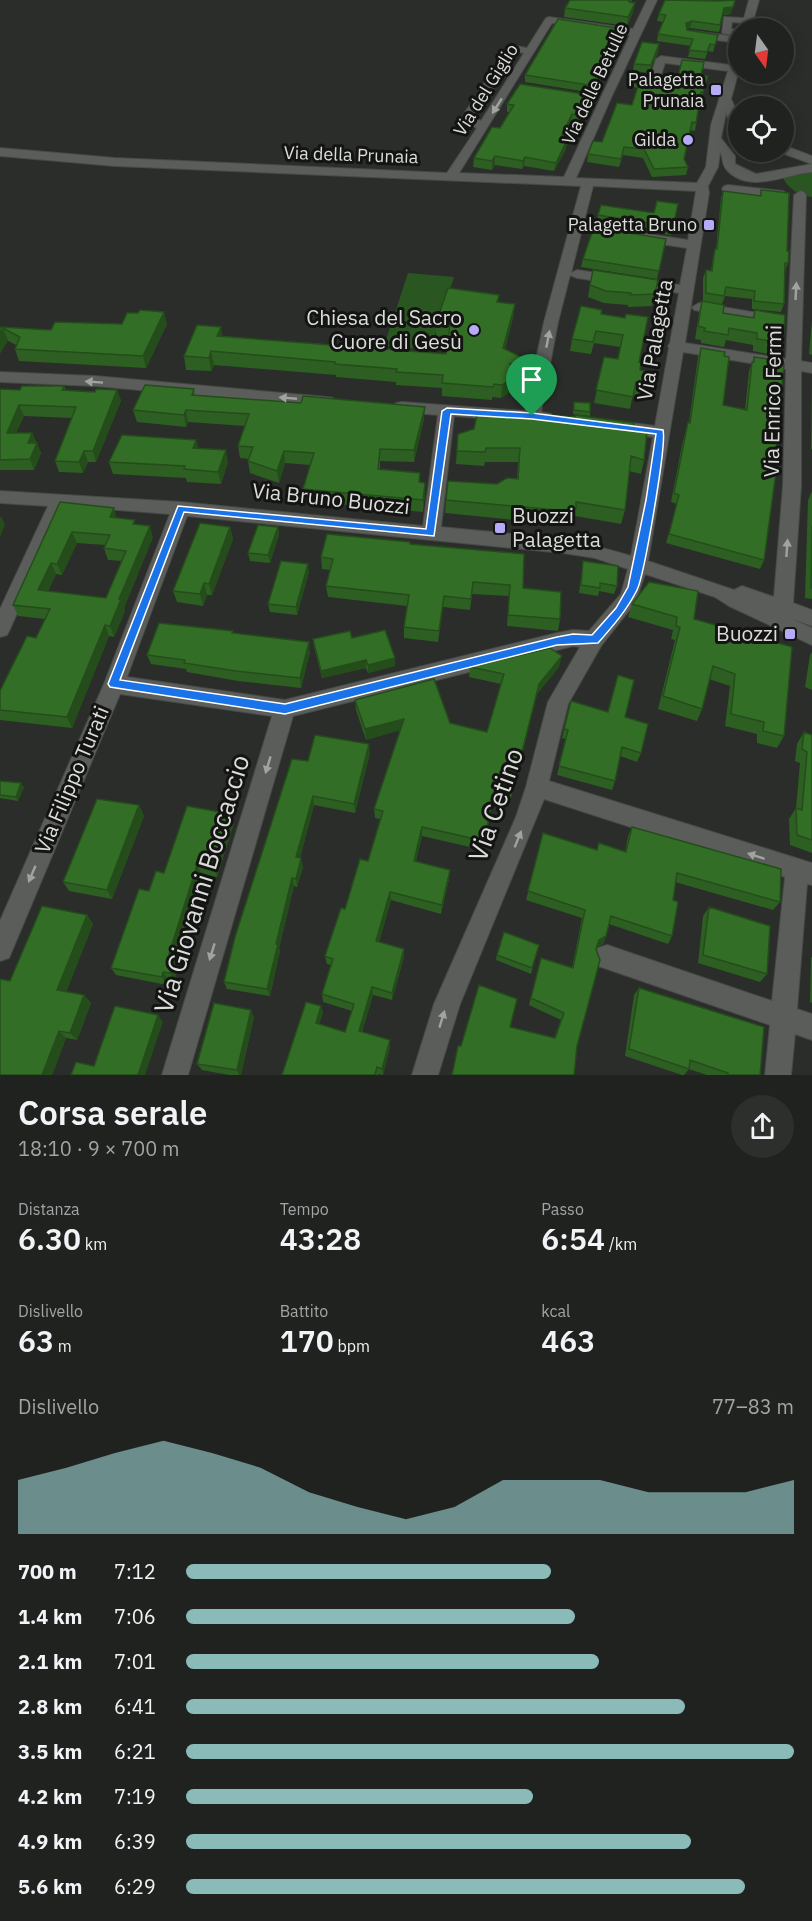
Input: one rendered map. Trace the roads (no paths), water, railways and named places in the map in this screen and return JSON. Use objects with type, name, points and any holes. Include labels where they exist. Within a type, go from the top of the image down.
[{"type":"street","name":"Via delle Betulle","points":[[568,181],[598,99],[637,33],[652,0]]},
{"type":"street","points":[[749,18],[754,0]]},
{"type":"street","points":[[728,19],[726,31],[728,31]]},
{"type":"street","name":"Via del Giglio","points":[[450,176],[484,126],[549,20],[637,33]]},
{"type":"street","points":[[690,33],[728,39]]},
{"type":"street","points":[[484,126],[468,123],[466,120],[511,51],[516,49],[530,51]]},
{"type":"street","points":[[683,53],[728,61]]},
{"type":"street","points":[[632,76],[655,79],[661,60],[728,62]]},
{"type":"street","points":[[490,83],[526,88]]},
{"type":"street","name":"Via Palagetta","points":[[639,565],[702,188],[712,167],[715,138],[730,84]]},
{"type":"street","points":[[726,100],[728,105]]},
{"type":"street","points":[[715,138],[728,152]]},
{"type":"street","name":"Via della Prunaia","points":[[0,152],[115,162],[702,188]]},
{"type":"street","points":[[794,157],[812,161]]},
{"type":"street","points":[[702,188],[719,174],[728,162]]},
{"type":"street","points":[[734,162],[736,171],[750,177],[765,179],[812,168]]},
{"type":"street","points":[[788,162],[785,173],[787,185],[806,196]]},
{"type":"street","points":[[702,188],[720,182],[750,177]]},
{"type":"street","points":[[532,416],[551,322],[588,182]]},
{"type":"street","points":[[728,189],[806,196]]},
{"type":"street","name":"Via Enrico Fermi","points":[[783,607],[792,486],[795,323],[806,196]]},
{"type":"street","points":[[627,234],[693,244]]},
{"type":"street","points":[[577,274],[685,290]]},
{"type":"street","points":[[699,307],[795,323]]},
{"type":"street","points":[[675,346],[812,368]]},
{"type":"street","points":[[0,377],[95,381],[346,403]]},
{"type":"street","points":[[391,406],[566,420]]},
{"type":"street","points":[[430,533],[443,485],[447,411]]},
{"type":"street","points":[[589,423],[660,432]]},
{"type":"street","name":"Via Bruno Buozzi","points":[[0,497],[181,508],[563,546],[594,551],[723,592],[740,592],[812,618]]},
{"type":"street","points":[[0,629],[34,559],[59,500]]},
{"type":"street","name":"Via Filippo Turati","points":[[0,950],[114,684],[181,508]]},
{"type":"street","name":"Via Cetino","points":[[425,1075],[447,1004],[505,872],[537,787],[558,702],[594,640],[628,598],[639,565]]},
{"type":"street","name":"Via Bruno Buozzi","points":[[723,592],[736,602],[812,637]]},
{"type":"street","points":[[114,684],[285,709],[557,641],[573,638],[594,640]]},
{"type":"street","name":"Via Giovanni Boccaccio","points":[[175,1075],[285,709]]},
{"type":"street","points":[[537,787],[804,872],[783,1017],[778,1075]]},
{"type":"street","points":[[607,957],[812,1027]]},
{"type":"place","name":"Palagetta Prunaia","points":[[716,90]]},
{"type":"place","name":"Gilda","points":[[688,140]]},
{"type":"place","name":"Palagetta Bruno","points":[[709,225]]},
{"type":"place","name":"Chiesa del Sacro Cuore di Gesù","points":[[474,330]]},
{"type":"place","name":"Buozzi Palagetta","points":[[500,528]]},
{"type":"place","name":"Buozzi","points":[[790,634]]}]
